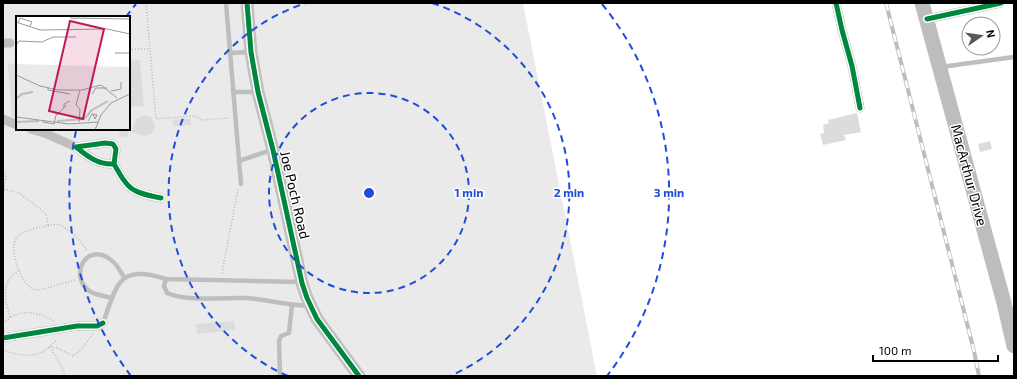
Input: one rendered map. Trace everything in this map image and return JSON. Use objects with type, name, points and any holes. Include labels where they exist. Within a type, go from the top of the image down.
[{"type":"main road","name":"MacArthur Drive","points":[[922,3],[1004,303],[1014,346]]},
{"type":"street","name":"Joe Poch Road","points":[[247,3],[251,52],[258,92],[273,150],[302,282],[310,306],[317,320],[359,376]]},
{"type":"street","points":[[836,3],[852,66],[860,108]]},
{"type":"street","points":[[927,19],[1001,3]]},
{"type":"street","points":[[3,119],[16,125]]},
{"type":"street","points":[[34,130],[76,147],[87,156],[100,163],[114,164]]},
{"type":"street","points":[[76,147],[105,143],[113,144],[116,149],[114,164],[129,188],[145,195],[161,198]]},
{"type":"street","points":[[3,338],[66,327],[96,326],[102,323]]},
{"type":"lane","points":[[226,3],[241,184]]},
{"type":"lane","points":[[229,53],[251,52]]},
{"type":"lane","points":[[940,68],[1014,57]]},
{"type":"lane","points":[[233,92],[258,92]]},
{"type":"lane","points":[[239,161],[273,150]]},
{"type":"lane","points":[[112,298],[89,291],[85,287],[81,278],[81,265],[91,255],[99,254],[110,259],[124,277]]},
{"type":"lane","points":[[102,323],[117,285],[124,277],[142,274],[154,275],[166,279],[302,282]]},
{"type":"lane","points":[[166,279],[164,286],[165,290],[167,293],[177,296],[248,298],[292,306],[310,306]]},
{"type":"lane","points":[[280,376],[279,340],[281,336],[289,333],[292,306]]},
{"type":"path","points":[[146,3],[156,118],[192,116],[202,120],[235,118]]},
{"type":"path","points":[[130,49],[150,49]]},
{"type":"path","points":[[3,170],[6,176],[3,190],[19,193],[30,201],[46,214],[48,225]]},
{"type":"path","points":[[220,281],[237,191],[241,184]]},
{"type":"path","points":[[81,278],[39,290],[34,290],[28,287],[19,271],[14,244],[18,237],[29,231],[48,225],[58,224],[63,226],[83,244],[91,255]]},
{"type":"path","points":[[10,317],[6,303],[6,283],[13,274],[19,271]]},
{"type":"path","points":[[3,324],[10,317],[23,313],[38,314],[66,327],[50,347],[32,356],[25,356],[3,350]]},
{"type":"path","points":[[50,347],[57,348],[73,356],[80,350],[102,323]]},
{"type":"path","points":[[50,347],[63,369],[65,376]]},
{"type":"shaded area","points":[[3,3],[523,3],[597,376],[3,376]]},
{"type":"building","points":[[140,60],[144,106],[130,107],[130,61]]},
{"type":"building","points":[[16,63],[16,118],[12,116],[8,64]]},
{"type":"building","points":[[857,113],[861,132],[844,135],[846,140],[823,145],[820,134],[824,133],[823,125],[829,123],[828,120]]},
{"type":"building","points":[[143,115],[151,117],[155,125],[152,133],[145,136],[131,132],[136,119]]},
{"type":"building","points":[[191,118],[191,125],[174,126],[173,120]]},
{"type":"building","points":[[119,130],[127,130],[128,136],[120,137]]},
{"type":"building","points":[[990,141],[992,149],[980,152],[978,144]]},
{"type":"building","points":[[234,321],[235,330],[197,334],[196,324]]},
{"type":"railway","points":[[886,3],[979,376]]},
{"type":"cycle path","points":[[247,3],[251,52],[258,92],[273,150],[302,283],[317,319],[359,376]]},
{"type":"cycle path","points":[[836,3],[852,66],[860,108]]},
{"type":"cycle path","points":[[927,19],[1001,3]]},
{"type":"cycle path","points":[[114,164],[103,163],[89,157],[76,147],[105,143],[113,144],[116,149],[114,164],[127,185],[143,194],[161,198]]},
{"type":"cycle path","points":[[3,338],[77,326],[97,326],[103,323]]}]
